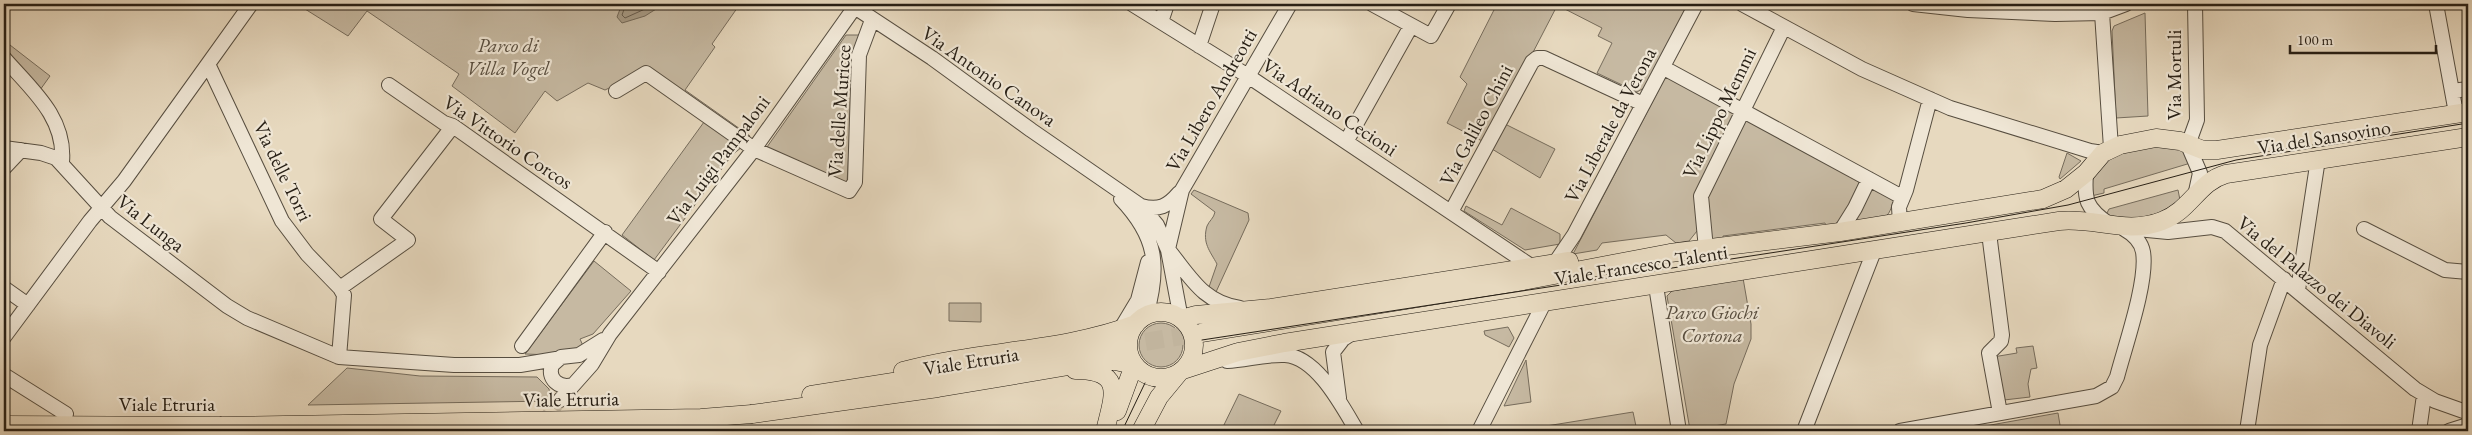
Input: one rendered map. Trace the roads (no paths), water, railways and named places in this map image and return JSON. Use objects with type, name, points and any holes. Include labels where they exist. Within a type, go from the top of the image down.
[{"type":"main road","name":"Via del Sansovino","points":[[2188,145],[2203,150],[2217,150],[2462,112]]},
{"type":"main road","name":"Via del Sansovino","points":[[2195,196],[2209,181],[2222,175],[2468,137]]},
{"type":"main road","points":[[2086,173],[2107,150],[2156,138],[2188,145]]},
{"type":"main road","name":"Viale Francesco Talenti","points":[[1201,333],[1523,281],[1622,261],[1840,232],[2043,199],[2060,194],[2086,173]]},
{"type":"main road","points":[[2120,226],[2165,220],[2186,207],[2195,196]]},
{"type":"main road","name":"Viale Francesco Talenti","points":[[1180,372],[1255,348],[1656,286],[1771,265],[2070,220],[2085,220],[2120,226]]},
{"type":"main road","name":"Viale Francesco Talenti","points":[[1181,319],[1293,304],[1555,262],[1590,258],[1622,261]]},
{"type":"main road","points":[[1141,431],[1160,397],[1189,361],[1193,346],[1190,331],[1181,319],[1164,312],[1130,329],[1129,352],[1134,365],[1142,372],[1155,377],[1165,377],[1180,372]]},
{"type":"main road","name":"Viale Etruria","points":[[752,409],[1130,329]]},
{"type":"main road","name":"Viale Etruria","points":[[4,425],[219,420],[640,419],[752,409],[1047,370],[1101,360],[1115,360],[1134,365]]},
{"type":"main road","points":[[1107,431],[1134,365]]},
{"type":"main road","points":[[1047,370],[1086,370],[1099,373],[1107,379],[1111,385],[1114,397],[1107,431]]},
{"type":"main road","name":"Viale Etruria","points":[[4,414],[66,414],[219,420]]},
{"type":"street","points":[[4,337],[100,208],[124,181],[251,4]]},
{"type":"street","name":"Via Adriano Cecioni","points":[[1132,4],[1248,76],[1531,266]]},
{"type":"street","points":[[1161,22],[1167,4]]},
{"type":"street","points":[[1199,46],[1213,4]]},
{"type":"street","name":"Via Libero Andreotti","points":[[1141,206],[1153,209],[1165,207],[1182,190],[1290,4]]},
{"type":"street","points":[[1372,4],[1432,36],[1449,4]]},
{"type":"street","name":"Via Liberale da Verona","points":[[1555,262],[1572,239],[1664,68],[1696,4]]},
{"type":"street","points":[[1742,4],[1862,69],[1950,108],[2093,152],[2107,150],[2102,12]]},
{"type":"street","points":[[1913,4],[2047,14],[2102,12],[2126,4]]},
{"type":"street","name":"Via Mortuli","points":[[2188,145],[2196,120],[2195,4]]},
{"type":"street","points":[[2436,4],[2452,92],[2462,112]]},
{"type":"street","name":"Via Antonio Canova","points":[[854,5],[872,20],[944,66],[1141,206],[1157,225],[1168,250]]},
{"type":"street","name":"Via Luigi Pampaloni","points":[[566,380],[594,362],[610,334],[754,149],[854,5]]},
{"type":"street","name":"Via delle Muricce","points":[[754,149],[844,190],[851,190],[855,182],[859,55],[872,20]]},
{"type":"street","points":[[1346,142],[1411,26]]},
{"type":"street","name":"Via Lippo Memmi","points":[[1706,249],[1701,196],[1784,27]]},
{"type":"street","points":[[4,58],[41,101],[54,121],[63,144],[62,162],[50,155],[4,148]]},
{"type":"street","name":"Via Galileo Chini","points":[[1451,212],[1532,62],[1537,58],[1544,58],[1643,104]]},
{"type":"street","name":"Via delle Torri","points":[[208,64],[282,221],[307,254],[340,288]]},
{"type":"street","points":[[1664,68],[1902,197]]},
{"type":"street","points":[[616,91],[646,72],[754,149]]},
{"type":"street","name":"Via Vittorio Corcos","points":[[389,85],[440,120],[453,126],[659,272]]},
{"type":"street","points":[[2452,92],[2468,89]]},
{"type":"street","points":[[1900,223],[1898,211],[1906,190],[1930,99]]},
{"type":"street","points":[[339,357],[345,302],[340,288],[408,240],[381,218],[453,126]]},
{"type":"street","points":[[2188,145],[2200,174],[2195,196]]},
{"type":"street","points":[[4,168],[21,150]]},
{"type":"street","points":[[2298,290],[2318,159]]},
{"type":"street","name":"Via Lunga","points":[[62,162],[100,208],[238,313],[339,357],[430,365],[520,365]]},
{"type":"street","points":[[1900,431],[2096,396],[2112,387],[2117,377],[2143,272],[2143,252],[2135,236],[2088,205],[2085,192],[2086,173]]},
{"type":"street","points":[[1840,232],[1869,179]]},
{"type":"street","name":"Via Antonio Canova","points":[[1105,182],[1137,216],[1143,226],[1154,262],[1153,286],[1130,329]]},
{"type":"street","name":"Via Libero Andreotti","points":[[1168,250],[1182,190]]},
{"type":"street","name":"Via del Palazzo dei Diavoli","points":[[2120,226],[2162,232],[2208,227],[2222,229],[2424,395],[2468,416]]},
{"type":"street","points":[[2364,229],[2445,270],[2468,272]]},
{"type":"street","points":[[522,346],[605,232]]},
{"type":"street","points":[[1989,233],[2002,335],[2001,341],[1989,353],[2000,413]]},
{"type":"street","points":[[1504,247],[1508,258],[1504,270]]},
{"type":"street","points":[[1130,329],[1151,248]]},
{"type":"street","points":[[1168,250],[1181,319]]},
{"type":"street","name":"Viale Francesco Talenti","points":[[1168,250],[1192,282],[1205,295],[1219,302],[1240,308],[1293,304]]},
{"type":"street","points":[[1804,431],[1874,251]]},
{"type":"street","points":[[2247,431],[2260,345],[2284,280]]},
{"type":"street","points":[[1656,286],[1679,431]]},
{"type":"street","points":[[4,288],[28,305]]},
{"type":"street","points":[[1479,431],[1544,303]]},
{"type":"street","points":[[1306,363],[1323,361],[1343,339],[1355,332]]},
{"type":"street","name":"Via Luigi Pampaloni","points":[[520,365],[564,356],[572,357],[589,350],[610,334]]},
{"type":"street","points":[[1333,352],[1333,368],[1339,401]]},
{"type":"street","points":[[1210,362],[1283,355],[1306,363],[1339,401],[1357,431]]},
{"type":"street","points":[[566,380],[580,365],[572,357]]},
{"type":"street","points":[[556,359],[551,368],[566,380]]},
{"type":"street","points":[[520,365],[566,380]]},
{"type":"street","points":[[4,374],[66,414]]},
{"type":"street","points":[[2419,431],[2424,395]]},
{"type":"street","points":[[2449,431],[2468,416]]},
{"type":"water","points":[[622,4],[664,4],[645,16],[622,23],[617,17]]},
{"type":"tunnel","points":[[1119,346],[1201,333]]},
{"type":"tunnel","points":[[541,425],[560,400]]},
{"type":"tram line","points":[[1202,340],[1966,223],[2068,205],[2236,160],[2468,123]]},
{"type":"tram line","points":[[1122,431],[1145,383]]},
{"type":"park label","name":"Parco di Villa Vogel","points":[[508,56]]},
{"type":"park label","name":"Parco Giochi Cortona","points":[[1712,324]]}]
